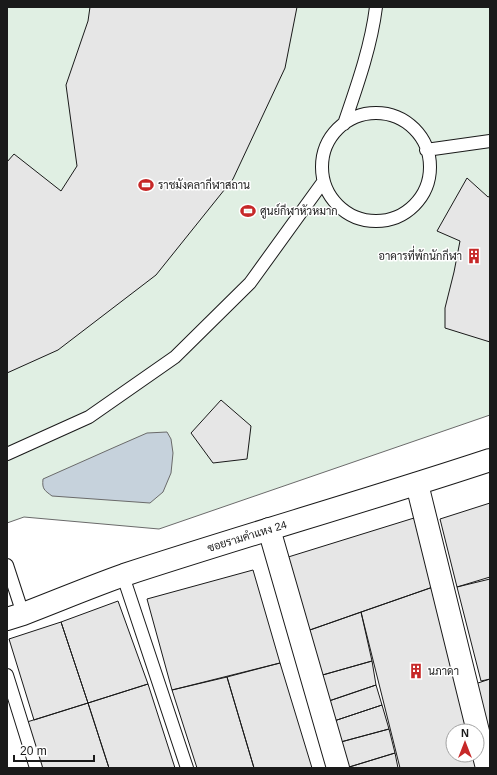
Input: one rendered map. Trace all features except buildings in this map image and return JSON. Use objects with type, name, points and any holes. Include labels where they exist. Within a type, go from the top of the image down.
[{"type":"street","name":"ซอยรามคำแหง 24","points":[[15,617],[123,576],[490,460]]},
{"type":"street","points":[[417,484],[487,768]]},
{"type":"street","points":[[269,529],[338,768]]},
{"type":"lane","points":[[344,124],[368,48],[374,26],[376,7]]},
{"type":"lane","points":[[367,114],[385,114],[401,120],[414,129],[424,143],[429,159],[430,176],[424,192],[414,205],[399,216],[381,221],[362,220],[345,212],[332,200],[323,182],[321,164],[326,146],[336,130],[344,124],[351,119],[367,114]]},
{"type":"lane","points":[[426,150],[490,141]]},
{"type":"lane","points":[[7,454],[90,417],[176,357],[250,283],[323,182]]},
{"type":"lane","points":[[7,565],[15,617]]},
{"type":"lane","points":[[123,576],[187,768]]},
{"type":"lane","points":[[7,675],[36,768]]},
{"type":"green space","name":"ศูนย์กีฬาหัวหมาก","points":[[7,7],[490,7],[490,415],[159,529],[24,517],[7,523]]},
{"type":"shaded area","points":[[167,432],[171,439],[173,453],[171,473],[163,492],[150,503],[52,496],[45,491],[43,487],[43,479],[147,433]]},
{"type":"place","name":"ราชมังคลากีฬาสถาน","points":[[146,185]]},
{"type":"place","name":"ศูนย์กีฬาหัวหมาก","points":[[248,211]]},
{"type":"place","name":"อาคารที่พักนักกีฬา","points":[[474,256]]},
{"type":"place","name":"นภาดา","points":[[416,671]]}]
